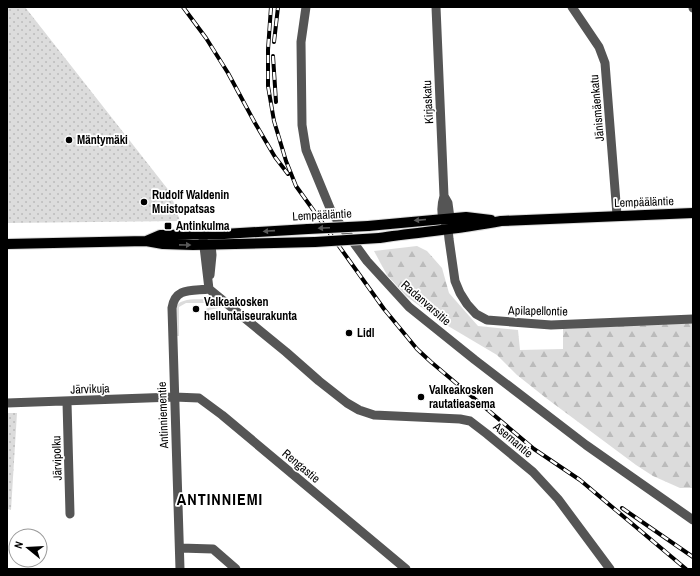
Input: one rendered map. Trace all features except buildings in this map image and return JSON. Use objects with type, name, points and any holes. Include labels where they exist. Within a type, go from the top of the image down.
[{"type":"main road","name":"Lempääläntie","points":[[7,244],[146,240],[163,244],[207,245],[315,242],[379,238],[475,226],[500,221],[693,213]]},
{"type":"main road","name":"Lempääläntie","points":[[146,240],[160,235],[224,234],[368,226],[446,218],[466,217],[500,221]]},
{"type":"street","name":"Radanvarsitie","points":[[306,7],[301,42],[302,125],[306,150],[332,213],[367,261],[409,307],[474,360],[586,445],[693,520]]},
{"type":"street","name":"Kirjaskatu","points":[[436,7],[444,196],[448,203],[446,218],[448,229]]},
{"type":"street","name":"Jänismäenkatu","points":[[572,7],[599,47],[605,63],[617,215]]},
{"type":"street","name":"Apilapellontie","points":[[448,229],[454,281],[467,304],[476,314],[487,320],[551,324],[693,319]]},
{"type":"street","points":[[202,234],[207,245],[209,289]]},
{"type":"street","name":"Antinniementie","points":[[180,569],[172,308],[176,296],[181,292],[209,289]]},
{"type":"street","name":"Asemantie","points":[[209,289],[346,403],[358,410],[374,415],[460,419],[470,421],[532,472],[553,494],[610,569]]},
{"type":"street","name":"Järvikuja","points":[[7,403],[174,397]]},
{"type":"street","name":"Rengastie","points":[[174,397],[199,398],[208,404],[406,569]]},
{"type":"street","name":"Järvipolku","points":[[67,402],[70,514]]},
{"type":"street","points":[[180,548],[213,549],[236,569]]},
{"type":"green space","points":[[7,7],[25,7],[170,192],[180,221],[7,223]]},
{"type":"green space","points":[[417,246],[427,251],[442,268],[449,293],[478,326],[518,330],[520,350],[563,349],[563,329],[693,322],[693,488],[680,488],[653,476],[636,465],[546,398],[517,375],[497,355],[443,323],[406,296],[387,275],[374,251]]},
{"type":"green space","points":[[187,300],[215,300],[223,307],[209,310],[206,316],[206,309],[210,307],[209,303],[186,303],[179,307],[179,336],[177,336],[176,306]]},
{"type":"green space","points":[[7,413],[17,413],[11,510],[7,509]]},
{"type":"railway","points":[[183,7],[206,38],[228,73],[275,157],[288,174]]},
{"type":"railway","points":[[271,7],[268,50],[268,86],[274,121],[286,161],[296,186],[384,309],[417,349],[431,362],[534,449],[580,480],[686,569]]},
{"type":"railway","points":[[274,42],[278,7]]},
{"type":"railway","points":[[273,56],[276,102]]},
{"type":"railway","points":[[622,508],[693,557]]},
{"type":"place","name":"Mäntymäki","points":[[69,140]]},
{"type":"place","name":"Rudolf Waldenin Muistopatsas","points":[[144,202]]},
{"type":"place","name":"Antinkulma","points":[[168,226]]},
{"type":"place","name":"Valkeakosken helluntaiseurakunta","points":[[196,309]]},
{"type":"place","name":"Lidl","points":[[349,333]]},
{"type":"place","name":"Valkeakosken rautatieasema","points":[[421,397]]},
{"type":"district","name":"ANTINNIEMI","points":[[220,499]]}]
